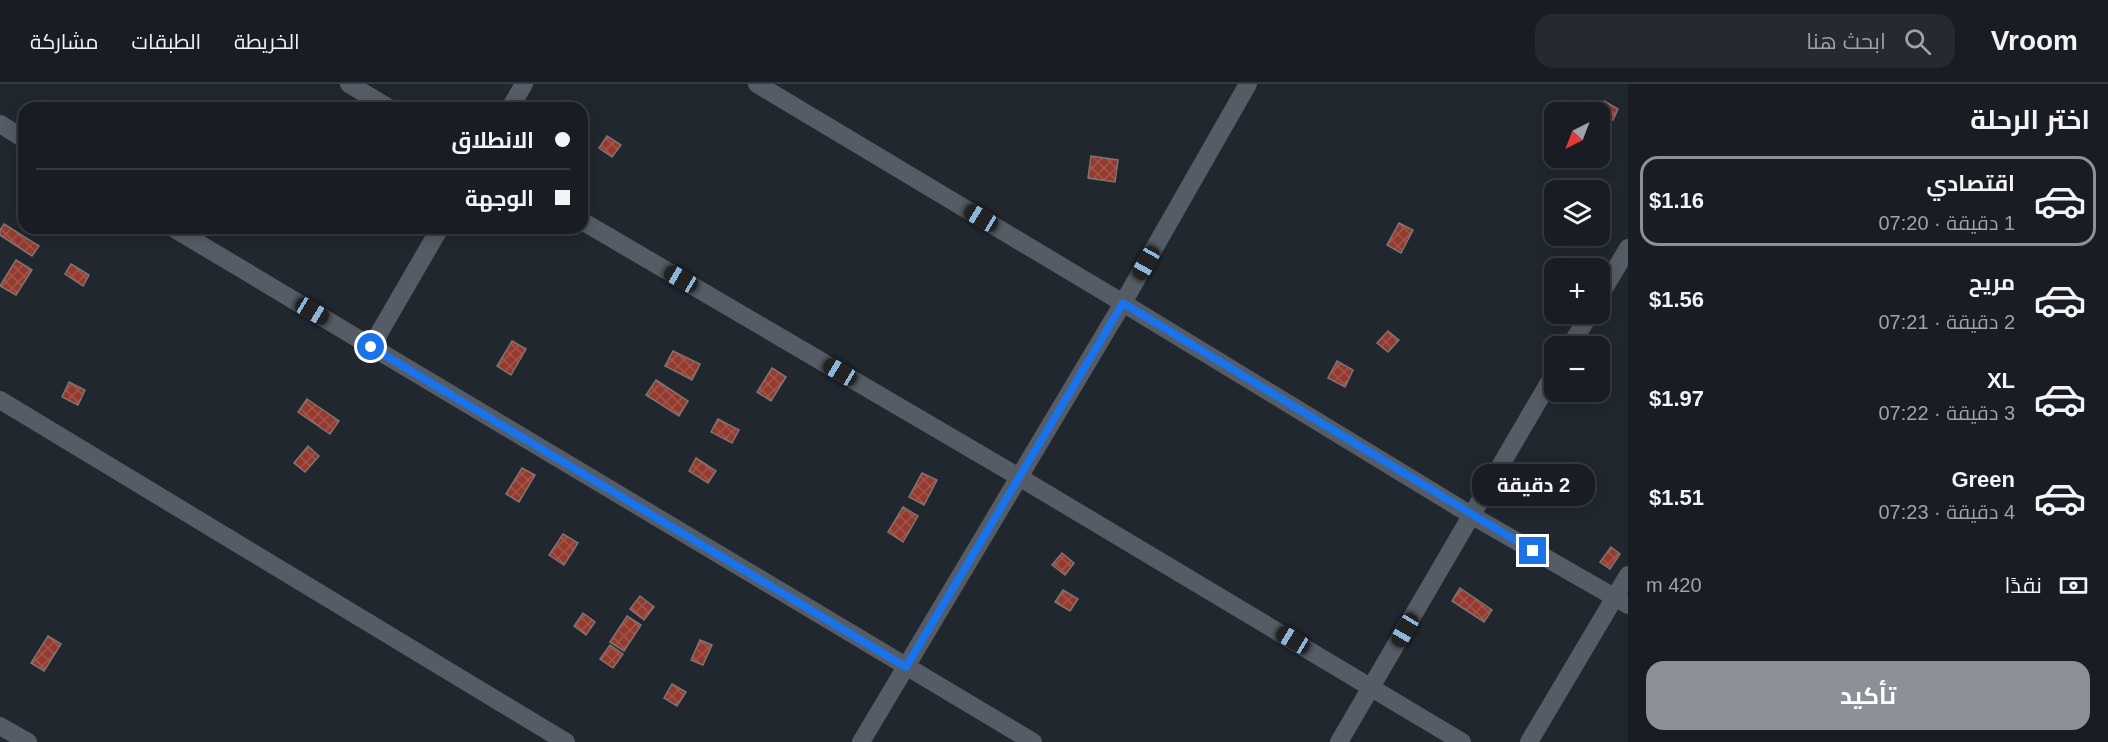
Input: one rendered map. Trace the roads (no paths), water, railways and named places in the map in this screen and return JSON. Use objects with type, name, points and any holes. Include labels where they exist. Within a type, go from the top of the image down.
[{"type":"street","points":[[349,84],[379,102]]},
{"type":"street","points":[[514,102],[524,84]]},
{"type":"street","points":[[757,84],[1472,515],[1621,602]]},
{"type":"street","points":[[861,742],[1123,303],[1248,84]]},
{"type":"street","points":[[0,124],[18,135]]},
{"type":"street","points":[[588,225],[1019,477],[1462,742]]},
{"type":"street","points":[[183,234],[1033,742]]},
{"type":"street","points":[[371,347],[437,234]]},
{"type":"street","points":[[1610,278],[1628,248]]},
{"type":"street","points":[[1339,742],[1544,391]]},
{"type":"street","points":[[0,400],[566,742]]},
{"type":"street","points":[[1529,742],[1621,602],[1628,575]]},
{"type":"street","points":[[0,726],[28,742]]}]
